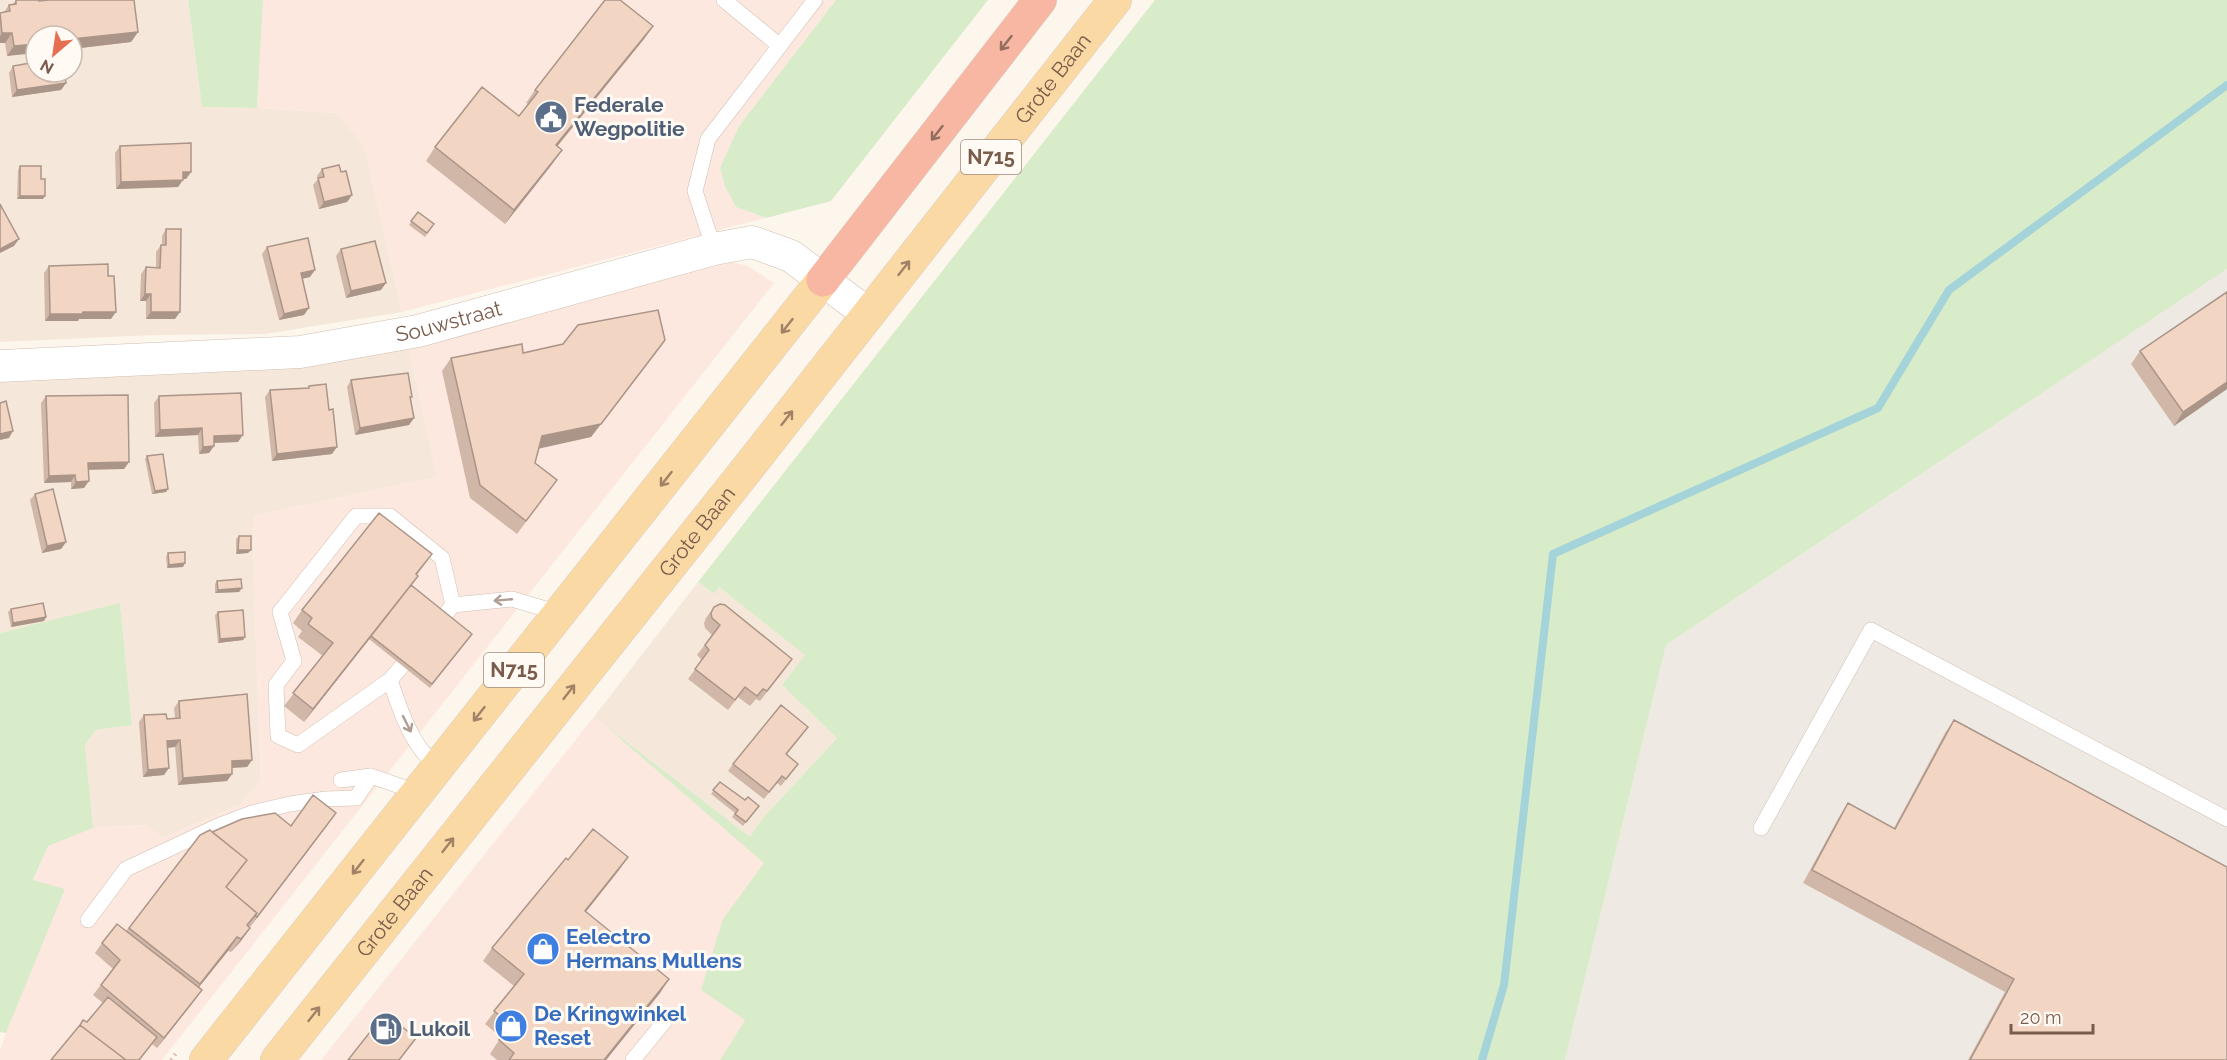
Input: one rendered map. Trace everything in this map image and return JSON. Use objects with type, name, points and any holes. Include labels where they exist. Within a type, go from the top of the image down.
[{"type":"highway","name":"N715","points":[[823,280],[1040,0]]},
{"type":"main road","name":"Grote Baan","points":[[277,1060],[1115,0]]},
{"type":"main road","name":"N715","points":[[206,1060],[823,280]]},
{"type":"street","name":"Souwstraat","points":[[0,366],[300,352],[418,331],[714,249],[752,242],[791,256],[868,314]]},
{"type":"lane","points":[[724,0],[780,46]]},
{"type":"lane","points":[[714,249],[695,191],[708,139],[815,0]]},
{"type":"lane","points":[[425,639],[390,680],[297,745],[278,736],[276,685],[294,661],[280,612],[356,516],[390,516],[442,558],[453,605]]},
{"type":"lane","points":[[439,622],[453,605],[512,599],[559,613]]},
{"type":"lane","points":[[1761,828],[1871,630],[2227,819]]},
{"type":"lane","points":[[390,680],[400,709],[424,756],[437,766]]},
{"type":"lane","points":[[340,780],[370,776],[417,792]]},
{"type":"lane","points":[[87,920],[126,868],[218,825],[252,813],[290,804],[356,798],[370,776]]},
{"type":"lane","points":[[633,1060],[668,1017]]},
{"type":"shaded area","points":[[0,0],[188,0],[202,107],[337,113],[364,145],[402,312],[265,334],[156,335],[0,342]]},
{"type":"shaded area","points":[[263,0],[836,0],[739,126],[736,207],[766,218],[402,312],[364,145],[337,113],[257,108]]},
{"type":"shaded area","points":[[732,262],[748,266],[774,283],[162,1060],[0,1060],[0,1050],[6,1033],[64,889],[33,881],[48,845],[93,828],[145,825],[163,838],[241,804],[261,780],[253,516],[437,477],[409,347]]},
{"type":"shaded area","points":[[2227,269],[2227,1060],[1565,1060],[1666,645]]},
{"type":"shaded area","points":[[409,347],[437,477],[253,516],[261,780],[241,804],[163,838],[145,825],[93,828],[85,745],[96,730],[132,725],[120,604],[0,633],[0,379],[81,374],[247,371],[306,365]]},
{"type":"shaded area","points":[[698,582],[713,594],[719,587],[806,655],[782,685],[837,738],[763,818],[750,838],[593,718]]},
{"type":"shaded area","points":[[593,718],[603,724],[765,863],[723,919],[745,1020],[720,1060],[321,1060]]},
{"type":"green space","points":[[188,0],[263,0],[257,108],[202,107]]},
{"type":"green space","points":[[836,0],[988,0],[831,201],[766,218],[736,207],[725,186],[720,168],[739,126]]},
{"type":"green space","points":[[1155,0],[2227,0],[2227,269],[1666,645],[1565,1060],[720,1060],[745,1020],[701,990],[723,919],[764,863],[603,724],[750,837],[763,818],[837,738],[782,685],[805,655],[719,587],[714,594],[698,582]]},
{"type":"green space","points":[[120,603],[132,725],[96,730],[85,745],[93,828],[48,846],[33,880],[65,889],[6,1033],[0,1032],[0,633]]},
{"type":"building","points":[[16,0],[134,0],[138,32],[84,38],[84,24],[24,24],[24,45],[14,46],[12,33],[2,33],[0,13],[10,11],[9,5],[16,4]]},
{"type":"building","name":"Federale Wegpolitie","points":[[605,0],[620,0],[653,26],[556,145],[562,150],[514,210],[435,147],[482,87],[519,116],[538,92],[535,90]]},
{"type":"building","points":[[24,64],[24,84],[59,84],[17,90],[13,66]]},
{"type":"building","points":[[191,143],[191,172],[183,172],[183,180],[121,182],[120,146]]},
{"type":"building","points":[[339,165],[341,172],[346,171],[352,195],[324,202],[318,178],[324,177],[322,169]]},
{"type":"building","points":[[20,166],[41,166],[41,179],[45,179],[45,196],[20,196]]},
{"type":"building","points":[[0,204],[19,239],[0,249]]},
{"type":"building","points":[[418,212],[434,224],[427,233],[411,221]]},
{"type":"building","points":[[166,229],[181,229],[180,312],[151,312],[151,294],[145,294],[146,267],[160,268],[161,245],[166,245]]},
{"type":"building","points":[[308,238],[315,270],[301,273],[309,308],[284,314],[267,247]]},
{"type":"building","points":[[375,241],[386,283],[351,291],[341,249]]},
{"type":"building","points":[[108,264],[108,276],[114,276],[116,312],[50,314],[49,266]]},
{"type":"building","points":[[2227,292],[2227,382],[2183,412],[2140,351]]},
{"type":"building","points":[[658,310],[665,340],[601,424],[542,436],[535,463],[557,480],[526,521],[480,485],[451,358],[522,344],[523,353],[563,344],[578,325]]},
{"type":"building","points":[[408,373],[414,418],[360,428],[351,380]]},
{"type":"building","points":[[326,384],[329,410],[333,409],[337,447],[277,454],[270,390],[309,388],[309,386]]},
{"type":"building","points":[[241,393],[243,435],[214,436],[214,446],[203,447],[202,428],[160,430],[159,396]]},
{"type":"building","points":[[128,395],[129,462],[88,463],[89,481],[76,482],[75,475],[49,476],[46,396]]},
{"type":"building","points":[[6,401],[13,431],[0,434],[0,403]]},
{"type":"building","points":[[163,454],[168,489],[155,491],[147,456]]},
{"type":"building","points":[[53,489],[66,542],[47,546],[35,494]]},
{"type":"building","points":[[379,513],[432,554],[416,574],[418,576],[313,709],[293,693],[333,643],[308,624],[312,618],[302,610]]},
{"type":"building","points":[[239,536],[251,536],[251,550],[238,550]]},
{"type":"building","points":[[185,552],[185,563],[169,565],[168,553]]},
{"type":"building","points":[[241,579],[242,588],[218,590],[217,581]]},
{"type":"building","points":[[411,585],[472,634],[432,684],[371,636]]},
{"type":"building","points":[[43,603],[46,617],[13,623],[11,609]]},
{"type":"building","points":[[720,604],[725,605],[792,659],[767,691],[763,689],[757,696],[745,687],[735,700],[695,669],[709,650],[705,645],[720,625],[712,618],[711,613],[714,607]]},
{"type":"building","points":[[243,610],[245,637],[220,639],[218,612]]},
{"type":"building","points":[[247,694],[252,760],[232,761],[232,774],[183,778],[180,740],[167,741],[169,768],[148,770],[144,715],[166,714],[167,719],[180,718],[179,701]]},
{"type":"building","points":[[781,705],[808,727],[786,754],[798,764],[786,779],[782,776],[769,792],[733,764]]},
{"type":"building","points":[[1954,720],[2227,867],[2227,1060],[1970,1060],[2014,979],[1812,870],[1848,803],[1895,829]]},
{"type":"building","points":[[720,782],[745,800],[748,797],[759,806],[746,822],[735,814],[738,810],[713,790]]},
{"type":"building","points":[[313,795],[336,813],[257,917],[255,915],[257,913],[226,887],[247,860],[212,832],[242,819],[275,813],[291,826]]},
{"type":"building","points":[[593,829],[628,857],[585,911],[669,979],[604,1060],[509,1060],[514,1053],[499,1040],[511,1025],[494,1011],[524,974],[492,948],[566,858],[568,860]]},
{"type":"building","points":[[210,830],[247,860],[226,887],[257,913],[247,925],[250,928],[241,939],[237,937],[200,984],[129,928],[200,835]]},
{"type":"building","points":[[117,924],[202,990],[164,1038],[101,985],[120,960],[102,943]]},
{"type":"building","points":[[108,997],[157,1037],[139,1060],[126,1060],[80,1025],[83,1020],[87,1022]]},
{"type":"building","name":"Lukoil","points":[[385,1013],[416,1038],[399,1060],[348,1060]]},
{"type":"building","points":[[80,1025],[126,1060],[51,1060]]},
{"type":"waterway","points":[[1482,1060],[1504,985],[1553,554],[1878,408],[1949,290],[2227,85]]},
{"type":"place","name":"Federale Wegpolitie","points":[[551,117]]},
{"type":"place","name":"Eelectro Hermans Mullens","points":[[543,949]]},
{"type":"place","name":"De Kringwinkel Reset","points":[[511,1026]]},
{"type":"place","name":"Lukoil","points":[[386,1029]]}]
